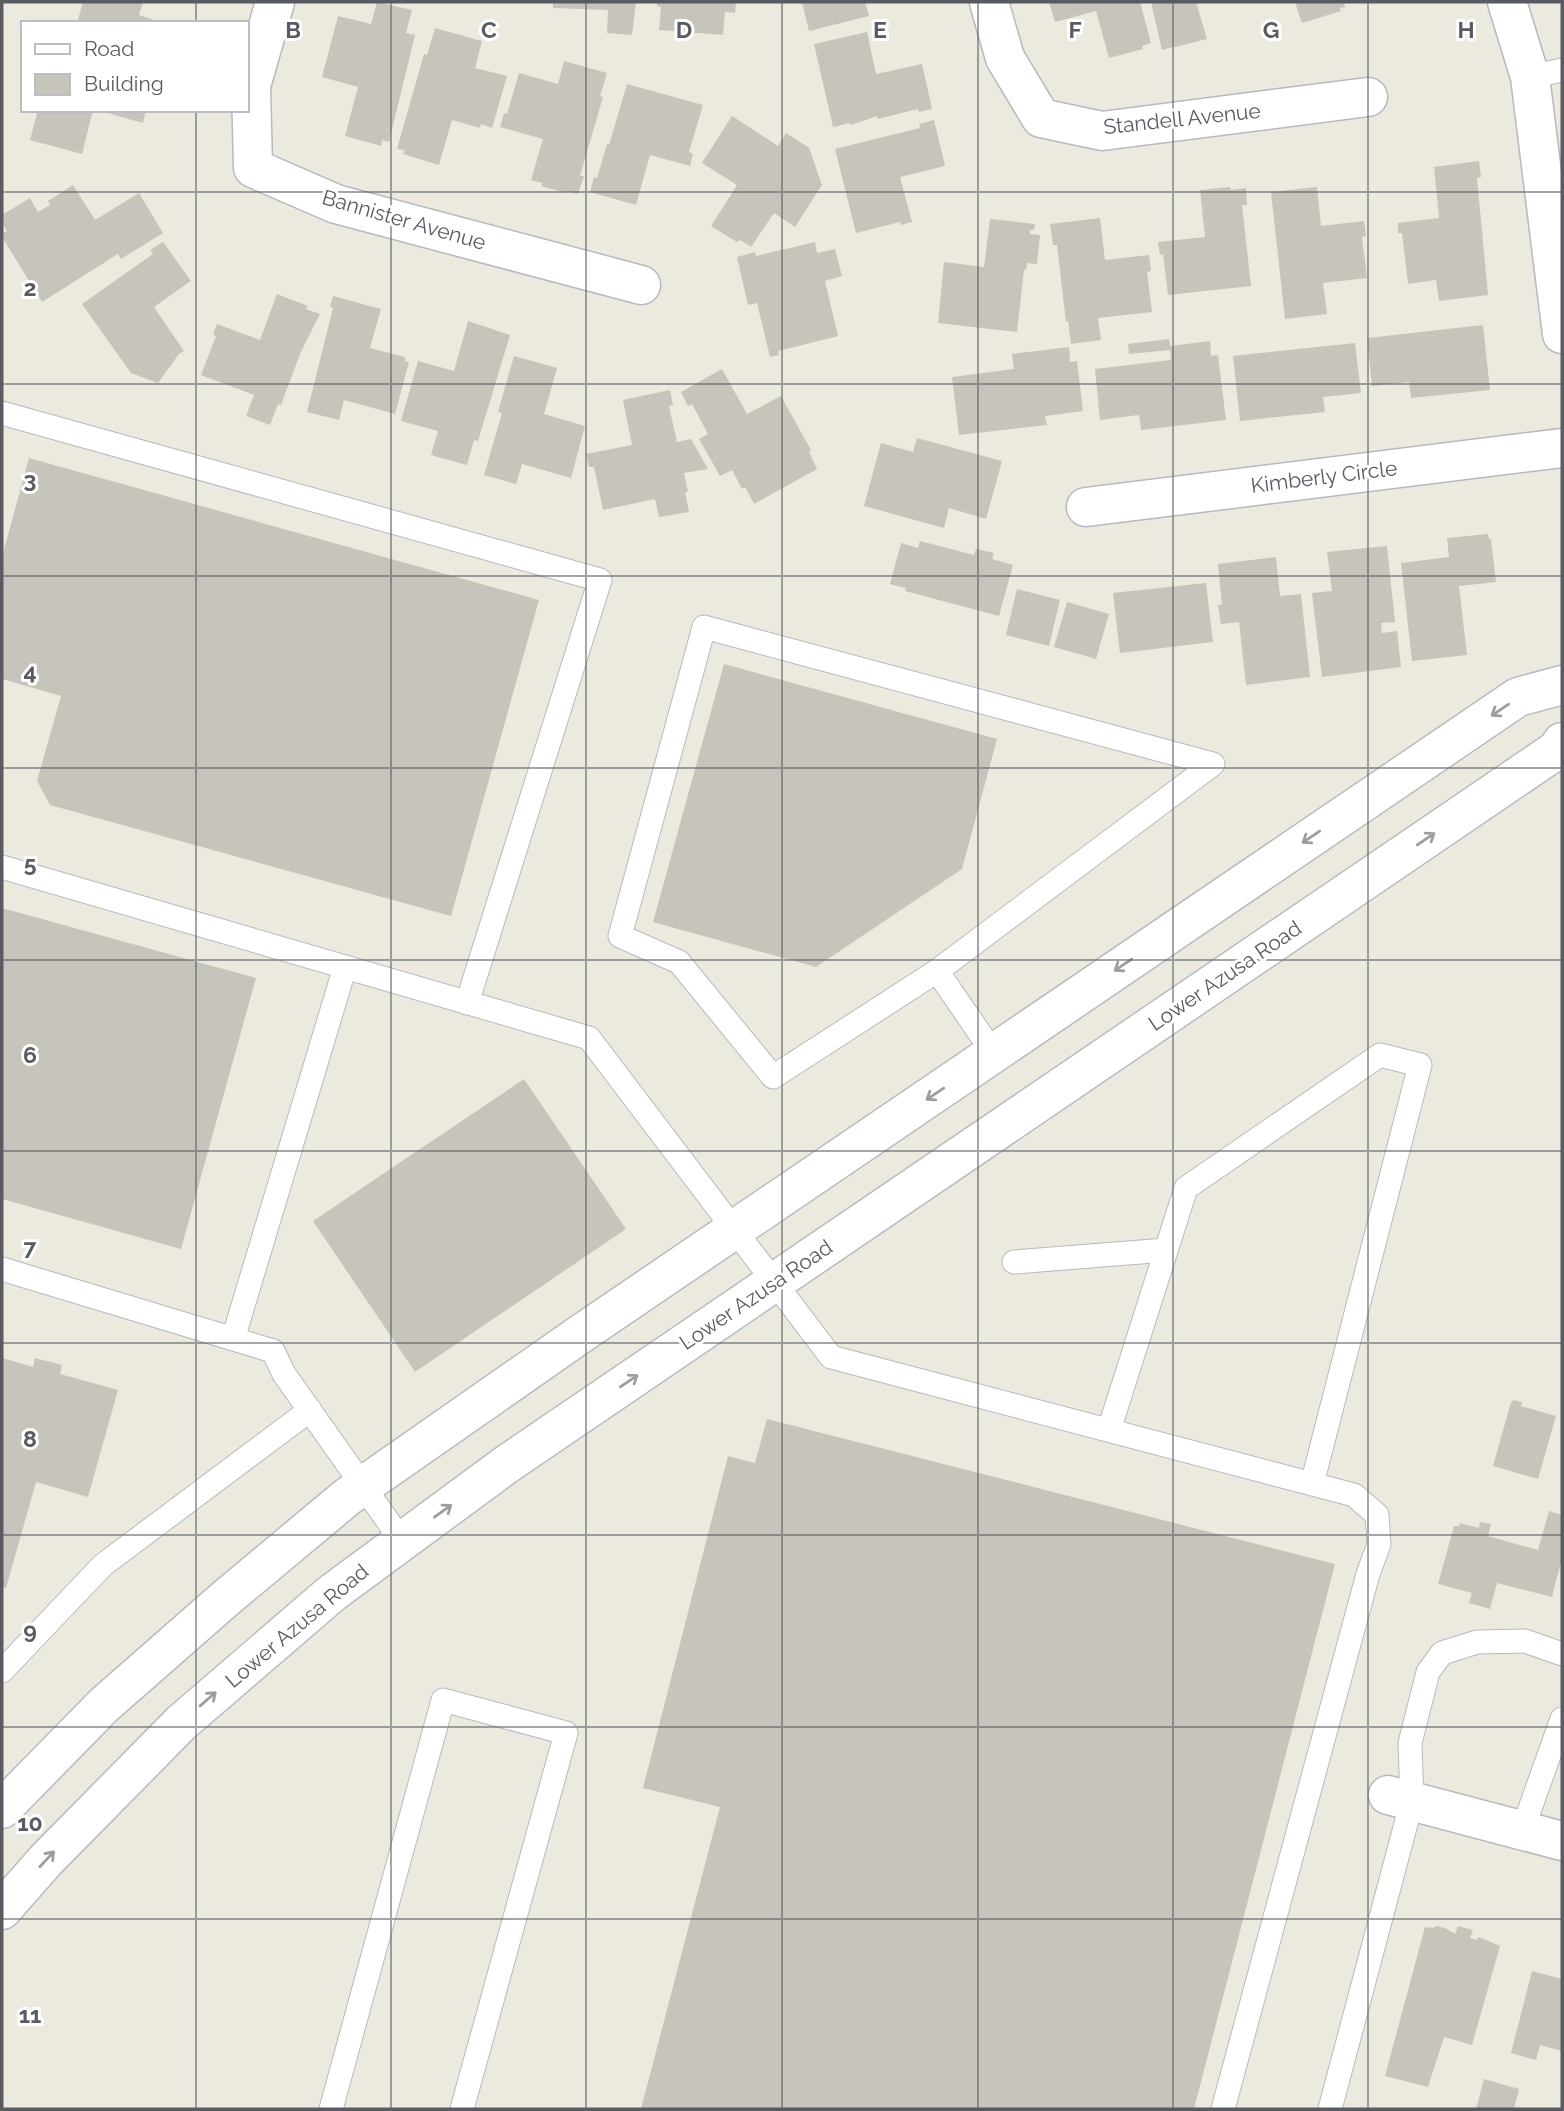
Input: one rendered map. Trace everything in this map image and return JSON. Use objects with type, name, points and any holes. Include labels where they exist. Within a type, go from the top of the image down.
[{"type":"main road","name":"Bannister Avenue","points":[[275,2],[251,86],[253,168],[335,204],[641,285]]},
{"type":"main road","name":"Standell Avenue","points":[[989,2],[1005,58],[1041,118],[1102,131],[1368,97]]},
{"type":"main road","points":[[1507,2],[1546,74],[1562,334]]},
{"type":"main road","name":"Kimberly Circle","points":[[1086,507],[1562,448]]},
{"type":"main road","points":[[2,1809],[114,1696],[347,1497],[582,1333],[1518,697],[1562,685]]},
{"type":"main road","name":"Lower Azusa Road","points":[[2,1910],[46,1860],[181,1723],[331,1593],[507,1464],[1547,757],[1558,749],[1562,742]]},
{"type":"main road","points":[[1400,1798],[1562,1842]]},
{"type":"lane","points":[[2,413],[600,580],[467,1003]]},
{"type":"lane","points":[[705,627],[1213,764],[937,971],[773,1077],[679,962],[620,936],[705,627]]},
{"type":"lane","points":[[2,867],[589,1038],[831,1357],[1354,1495],[1377,1515],[1379,1544],[1368,1574],[1223,2109]]},
{"type":"lane","points":[[233,1339],[345,968]]},
{"type":"lane","points":[[937,971],[994,1054]]},
{"type":"lane","points":[[1109,1430],[1186,1188],[1380,1055],[1420,1065],[1312,1484]]},
{"type":"lane","points":[[1014,1262],[1166,1250]]},
{"type":"lane","points":[[2,1269],[273,1351],[284,1374],[402,1541]]},
{"type":"lane","points":[[2,1671],[103,1564],[310,1410]]},
{"type":"lane","points":[[1330,2109],[1428,1672],[1443,1653],[1477,1642],[1525,1641],[1562,1654]]},
{"type":"lane","points":[[331,2109],[443,1700],[566,1733],[462,2109]]},
{"type":"lane","points":[[1522,1831],[1562,1719]]},
{"type":"building","points":[[83,2],[143,2],[139,15],[157,21],[78,21]]},
{"type":"building","points":[[377,2],[412,10],[406,33],[415,35],[389,142],[382,140],[381,146],[345,136],[358,87],[322,77],[338,16],[371,24]]},
{"type":"building","points":[[553,2],[636,2],[632,35],[607,33],[608,10],[553,8]]},
{"type":"building","points":[[657,2],[736,2],[735,13],[725,12],[723,35],[659,30],[661,7],[657,6]]},
{"type":"building","points":[[802,2],[865,2],[869,16],[809,31]]},
{"type":"building","points":[[1049,2],[1140,2],[1151,43],[1142,46],[1143,49],[1109,58],[1096,11],[1055,22]]},
{"type":"building","points":[[1151,2],[1196,2],[1207,39],[1162,50]]},
{"type":"building","points":[[1295,2],[1344,2],[1345,7],[1340,8],[1341,11],[1302,23]]},
{"type":"building","points":[[435,28],[482,41],[475,68],[507,76],[492,128],[481,124],[480,128],[452,120],[439,165],[403,154],[405,150],[397,149],[424,54],[427,55]]},
{"type":"building","points":[[867,32],[876,74],[922,64],[932,109],[919,112],[918,109],[878,119],[877,116],[851,125],[833,127],[814,44]]},
{"type":"building","points":[[564,61],[607,73],[600,96],[603,97],[580,176],[584,176],[578,194],[541,186],[543,183],[531,180],[543,139],[500,127],[504,113],[507,114],[519,73],[558,84]]},
{"type":"building","points":[[627,84],[703,105],[689,152],[693,154],[690,166],[650,155],[636,205],[590,192],[607,144],[609,145]]},
{"type":"building","points":[[37,112],[92,112],[82,154],[30,140]]},
{"type":"building","points":[[104,112],[146,112],[143,123]]},
{"type":"building","points":[[732,116],[778,146],[786,133],[809,148],[822,185],[795,227],[774,213],[751,247],[711,226],[737,185],[702,163]]},
{"type":"building","points":[[934,120],[945,166],[900,177],[912,222],[901,225],[900,222],[856,233],[835,149],[920,128],[919,124]]},
{"type":"building","points":[[1479,161],[1481,177],[1477,178],[1488,295],[1439,301],[1436,280],[1408,284],[1402,233],[1398,233],[1398,223],[1439,218],[1434,167]]},
{"type":"building","points":[[73,185],[95,220],[139,193],[163,233],[121,259],[118,254],[42,302],[2,237],[7,231],[2,215],[30,198],[38,212],[50,205],[48,201]]},
{"type":"building","points":[[1230,187],[1231,190],[1246,188],[1247,205],[1242,205],[1251,286],[1168,295],[1163,254],[1160,255],[1158,242],[1205,237],[1200,190]]},
{"type":"building","points":[[1317,187],[1321,226],[1364,221],[1366,236],[1362,237],[1367,278],[1323,283],[1327,314],[1285,319],[1271,192]]},
{"type":"building","points":[[1100,218],[1105,260],[1149,255],[1151,271],[1147,272],[1152,312],[1098,318],[1101,340],[1071,344],[1057,245],[1053,245],[1050,224]]},
{"type":"building","points":[[990,219],[1035,224],[1030,234],[1040,235],[1037,264],[1027,263],[1024,270],[1017,332],[938,323],[944,262],[984,267]]},
{"type":"building","points":[[163,242],[191,281],[154,307],[184,351],[158,383],[131,373],[82,304],[153,254],[150,250]]},
{"type":"building","points":[[815,242],[817,253],[835,249],[842,276],[825,281],[838,336],[778,351],[779,355],[770,357],[757,303],[748,305],[737,257],[755,252],[756,256]]},
{"type":"building","points":[[277,294],[308,306],[306,309],[320,314],[270,425],[246,416],[254,395],[201,375],[216,336],[213,335],[217,324],[260,340]]},
{"type":"building","points":[[333,296],[381,309],[370,348],[405,357],[405,361],[409,362],[395,414],[344,400],[339,420],[307,412],[333,308],[330,307]]},
{"type":"building","points":[[468,321],[510,335],[478,441],[474,440],[467,465],[431,455],[438,431],[401,421],[418,361],[454,371]]},
{"type":"building","points":[[1483,325],[1490,390],[1411,398],[1409,382],[1372,386],[1367,338]]},
{"type":"building","points":[[1169,339],[1170,346],[1210,341],[1211,356],[1218,355],[1226,420],[1141,430],[1139,415],[1100,420],[1095,369],[1171,360],[1170,350],[1129,354],[1128,344]]},
{"type":"building","points":[[1355,343],[1361,393],[1323,397],[1325,412],[1240,421],[1233,356]]},
{"type":"building","points":[[1069,347],[1070,362],[1077,361],[1083,411],[1045,416],[1047,425],[959,435],[952,377],[1014,369],[1012,354]]},
{"type":"building","points":[[514,356],[557,368],[544,414],[585,426],[571,478],[522,464],[516,484],[484,475],[502,413],[498,412]]},
{"type":"building","points":[[722,369],[747,414],[781,396],[811,450],[809,452],[817,469],[754,504],[732,470],[720,476],[699,439],[708,434],[692,404],[688,406],[681,392]]},
{"type":"building","points":[[670,390],[673,405],[669,406],[677,442],[691,439],[708,469],[684,473],[689,512],[659,517],[655,499],[603,510],[594,467],[589,467],[586,454],[632,445],[623,400]]},
{"type":"building","points":[[917,438],[1002,461],[986,519],[949,508],[944,528],[864,506],[881,443],[913,452]]},
{"type":"building","points":[[29,458],[539,600],[451,916],[50,805],[37,781],[61,696],[2,679],[2,557]]},
{"type":"building","points":[[1488,534],[1491,539],[1496,582],[1459,586],[1467,655],[1412,661],[1401,563],[1449,557],[1447,538]]},
{"type":"building","points":[[920,541],[974,555],[976,549],[994,553],[992,559],[1013,565],[999,616],[905,591],[906,588],[890,584],[901,543],[918,548]]},
{"type":"building","points":[[1387,546],[1395,622],[1381,623],[1382,633],[1397,631],[1401,667],[1322,677],[1312,593],[1332,591],[1327,552]]},
{"type":"building","points":[[1276,557],[1280,596],[1301,594],[1310,677],[1246,685],[1239,622],[1221,624],[1218,564]]},
{"type":"building","points":[[1206,583],[1213,642],[1120,653],[1113,593]]},
{"type":"building","points":[[1017,589],[1060,600],[1049,646],[1006,635]]},
{"type":"building","points":[[1067,602],[1109,614],[1096,659],[1054,647]]},
{"type":"building","points":[[724,664],[997,739],[962,869],[816,967],[653,922]]},
{"type":"building","points":[[2,908],[256,978],[181,1249],[2,1199]]},
{"type":"building","points":[[524,1079],[626,1229],[415,1372],[313,1221]]},
{"type":"building","points":[[2,1358],[33,1367],[35,1358],[62,1365],[60,1374],[118,1390],[88,1497],[36,1482],[6,1588],[2,1587]]},
{"type":"building","points":[[1511,1402],[1522,1402],[1521,1406],[1556,1416],[1538,1479],[1493,1466]]},
{"type":"building","points":[[767,1419],[1335,1564],[1194,2109],[641,2109],[720,1807],[643,1788],[728,1456],[755,1463]]},
{"type":"building","points":[[1549,1511],[1562,1515],[1562,1558],[1552,1597],[1497,1583],[1490,1609],[1469,1603],[1472,1593],[1438,1584],[1454,1526],[1459,1526],[1460,1523],[1479,1528],[1480,1522],[1491,1524],[1488,1536],[1538,1550]]},
{"type":"building","points":[[1437,1926],[1455,1934],[1458,1926],[1473,1930],[1470,1938],[1476,1940],[1479,1937],[1500,1946],[1472,2045],[1444,2037],[1428,2087],[1385,2076],[1425,1927]]},
{"type":"building","points":[[1532,1971],[1562,1979],[1562,2051],[1540,2045],[1536,2060],[1511,2053]]},
{"type":"building","points":[[1484,2079],[1519,2089],[1514,2109],[1476,2109]]}]
